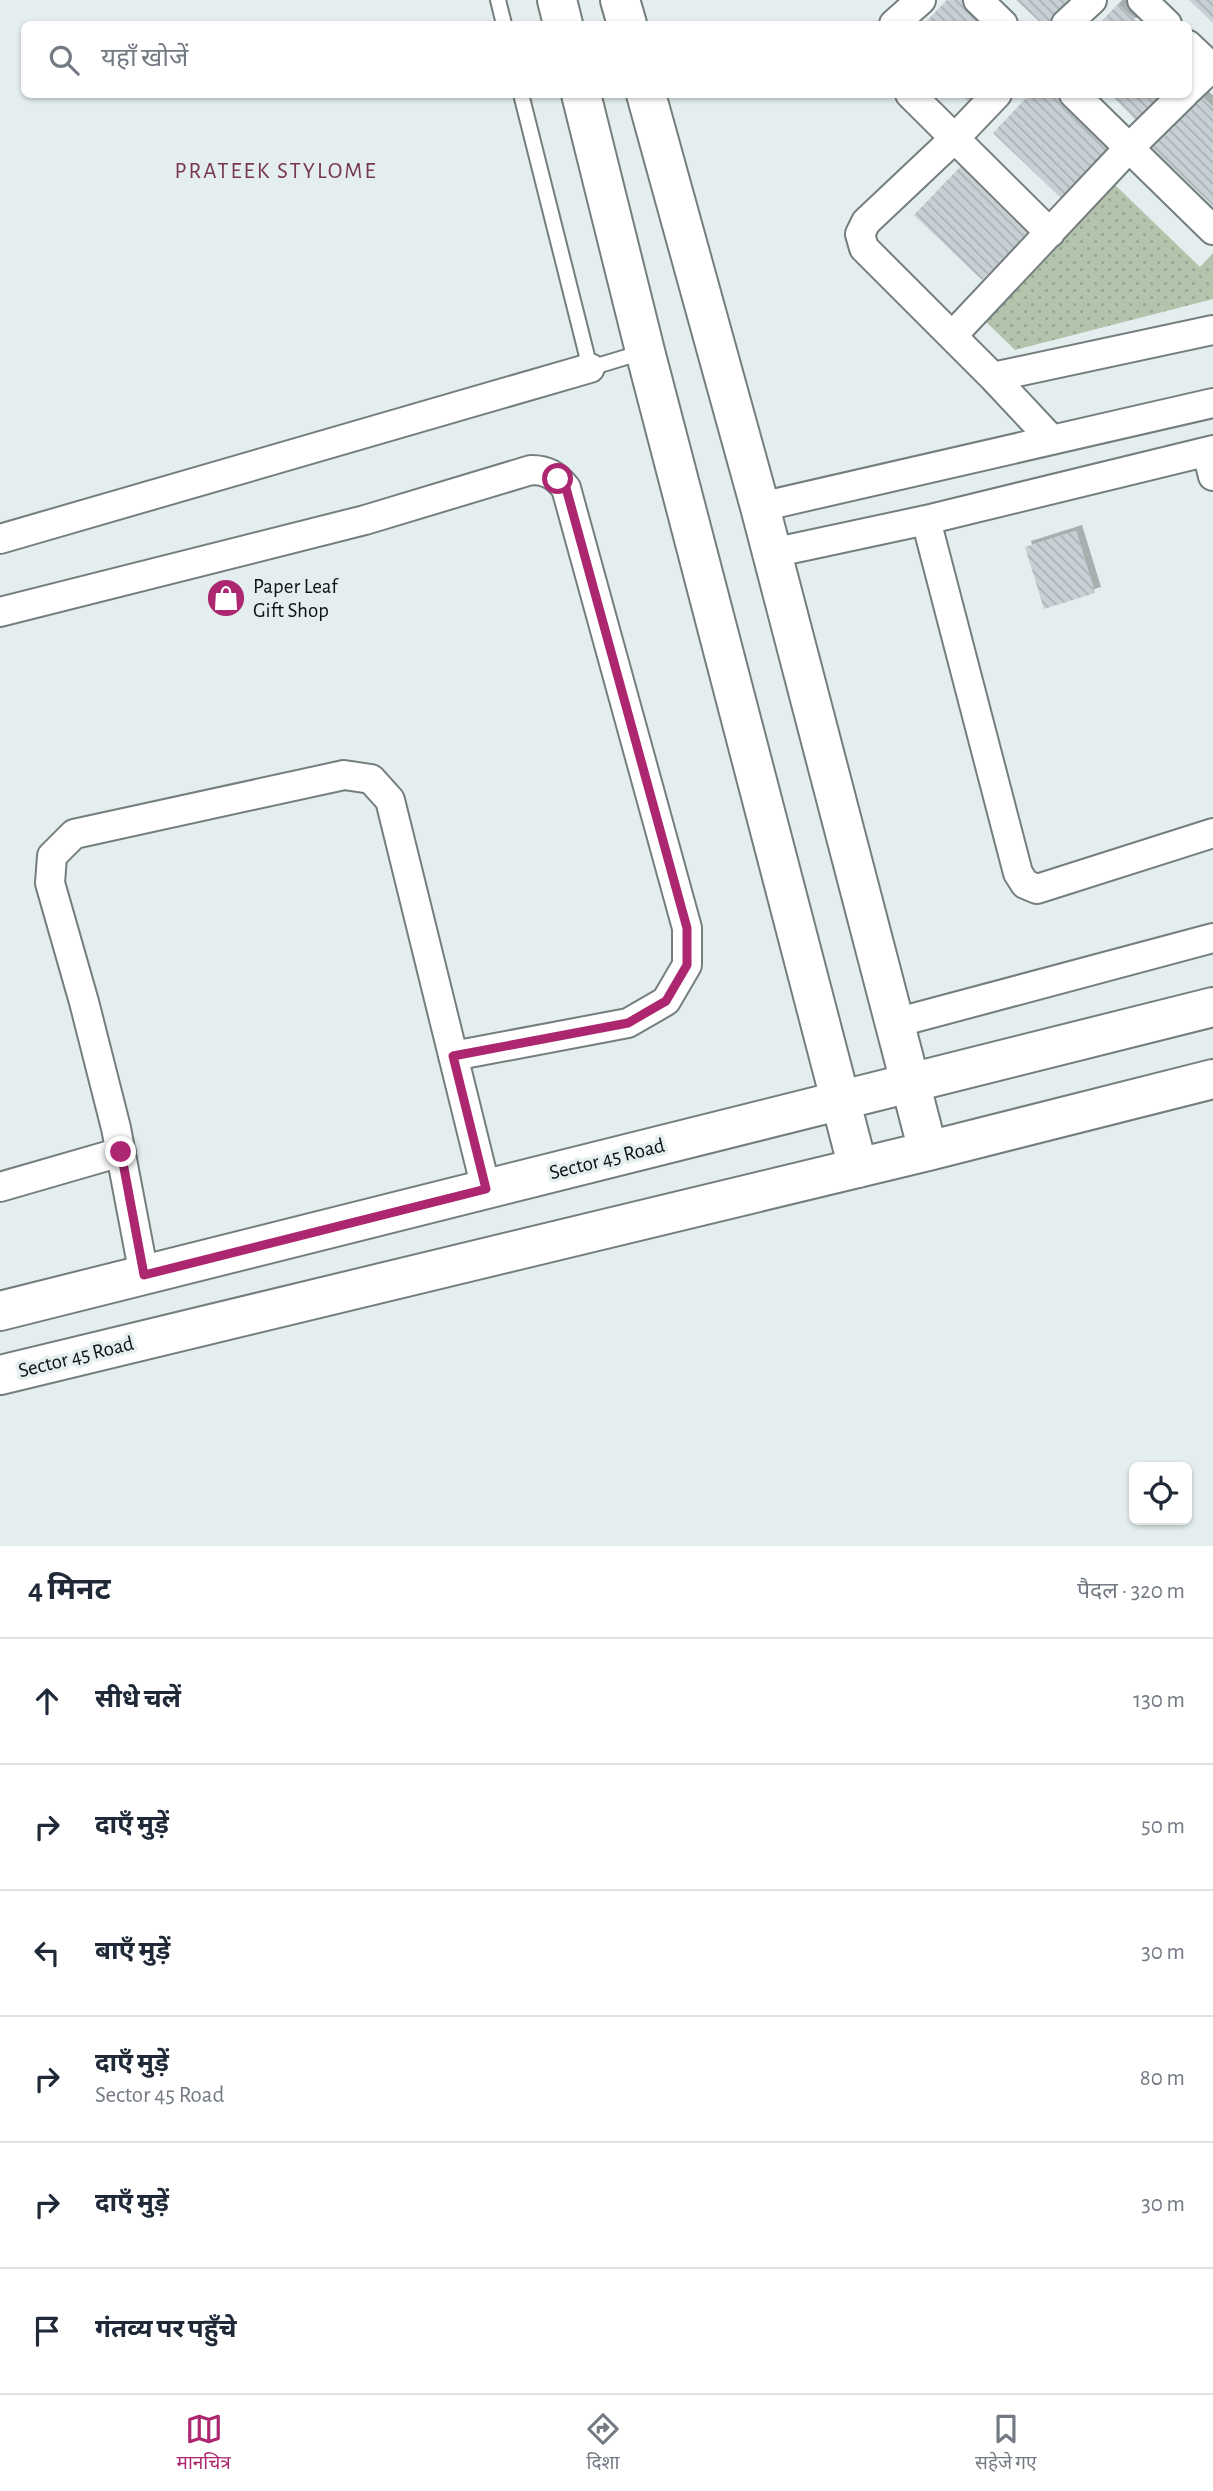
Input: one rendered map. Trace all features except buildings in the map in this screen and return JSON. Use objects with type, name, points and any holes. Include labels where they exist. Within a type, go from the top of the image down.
[{"type":"street","points":[[557,0],[562,21]]},
{"type":"street","points":[[620,0],[626,21]]},
{"type":"street","points":[[897,21],[921,0]]},
{"type":"street","points":[[978,0],[1000,21]]},
{"type":"street","points":[[1069,21],[1092,0]]},
{"type":"street","points":[[1142,0],[1164,21]]},
{"type":"street","points":[[1192,49],[1212,67],[1192,86]]},
{"type":"street","points":[[582,98],[645,351],[858,1168]]},
{"type":"street","points":[[647,98],[760,507],[928,1151]]},
{"type":"street","points":[[915,98],[1050,233]]},
{"type":"street","points":[[993,98],[866,222],[860,234],[864,248],[1052,440]]},
{"type":"street","points":[[1078,98],[1213,230]]},
{"type":"street","points":[[952,336],[1129,148],[1180,98]]},
{"type":"street","points":[[993,377],[1213,330]]},
{"type":"street","points":[[0,538],[590,368]]},
{"type":"street","points":[[760,507],[1213,403]]},
{"type":"street","points":[[772,553],[1211,459]]},
{"type":"street","points":[[0,612],[365,520],[531,470],[545,470],[558,479],[566,488],[687,928],[687,965],[666,1001],[628,1023],[453,1056]]},
{"type":"street","points":[[926,520],[1018,873],[1025,884],[1037,890],[1213,833]]},
{"type":"street","points":[[144,1275],[121,1152],[85,1002],[50,883],[52,856],[74,834],[344,775],[371,779],[390,800],[486,1189]]},
{"type":"street","points":[[895,1023],[1213,938]]},
{"type":"street","name":"Sector 45 Road","points":[[0,1311],[1213,1007]]},
{"type":"street","name":"Sector 45 Road","points":[[0,1375],[928,1151],[1213,1079]]},
{"type":"street","points":[[0,1187],[121,1152]]},
{"type":"lane","points":[[498,0],[503,21]]},
{"type":"lane","points":[[522,98],[590,368],[645,351]]},
{"type":"green space","points":[[1113,183],[1200,267],[1213,253],[1213,299],[1015,350],[982,318]]},
{"type":"place","name":"Paper Leaf Gift Shop","points":[[226,598]]},
{"type":"district","name":"PRATEEK STYLOME","points":[[276,171]]},
{"type":"route","points":[[121,1152],[144,1275],[486,1189],[453,1056],[628,1023],[666,1001],[687,965],[687,928],[566,488],[558,479]]}]
